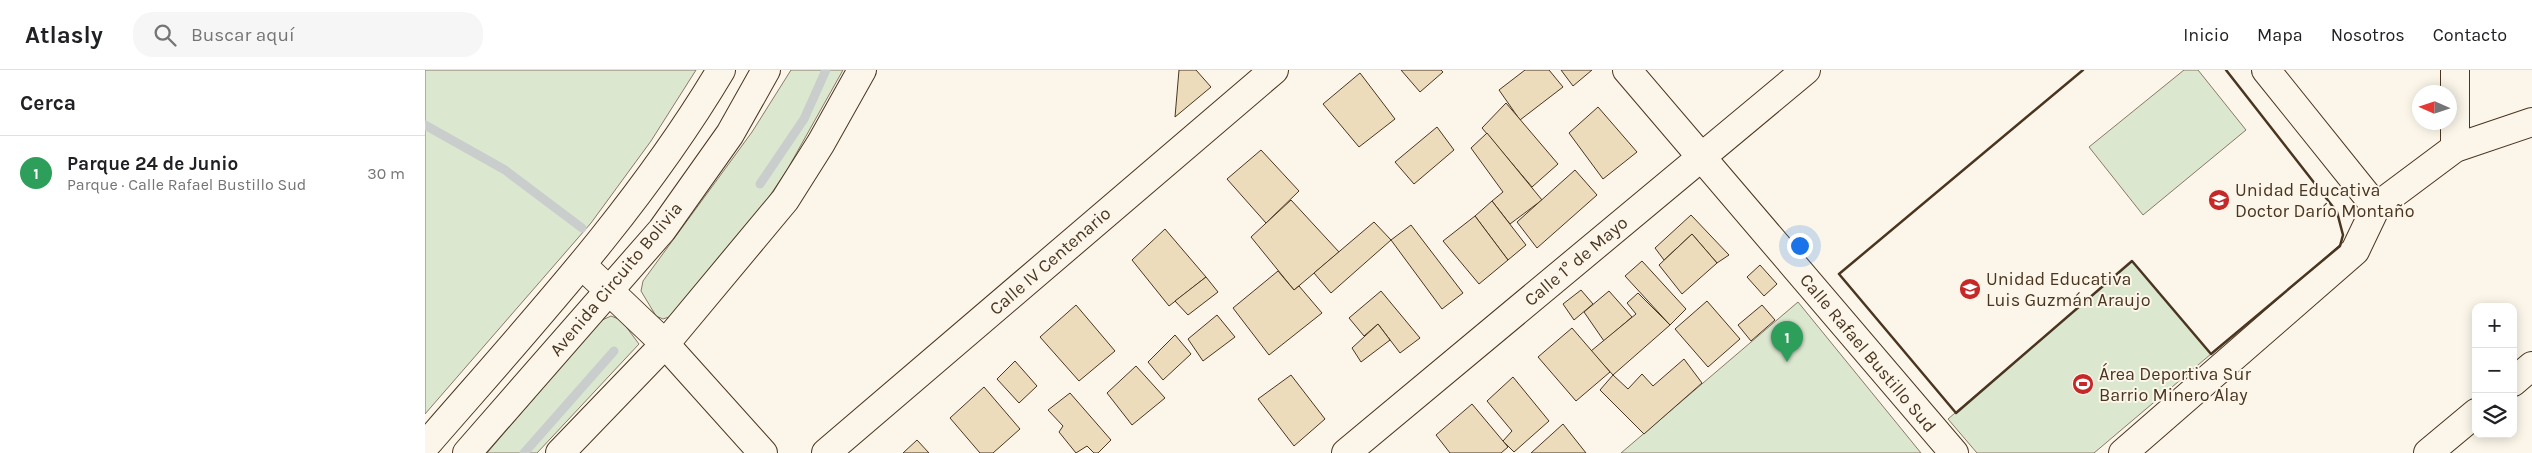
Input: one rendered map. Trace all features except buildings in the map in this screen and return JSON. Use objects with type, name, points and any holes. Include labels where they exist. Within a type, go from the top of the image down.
[{"type":"street","name":"Avenida Circuito Bolivia","points":[[425,446],[582,265],[639,192],[698,109],[721,70]]},
{"type":"street","name":"Avenida Circuito Bolivia","points":[[467,453],[662,230],[730,134],[766,70]]},
{"type":"street","points":[[560,453],[665,344],[785,200],[821,143],[862,70]]},
{"type":"street","name":"Calle Rafael Bustillo Sud","points":[[1627,70],[1953,453]]},
{"type":"street","name":"Calle 1° de Mayo","points":[[1346,453],[1806,70]]},
{"type":"street","points":[[2265,70],[2376,207]]},
{"type":"street","points":[[2455,70],[2455,148]]},
{"type":"street","name":"Calle IV Centenario","points":[[826,453],[1264,73]]},
{"type":"street","points":[[2123,453],[2355,251],[2376,207],[2455,148],[2532,122]]},
{"type":"street","points":[[582,265],[665,344],[763,453]]},
{"type":"street","points":[[2517,379],[2532,366]]},
{"type":"street","points":[[2428,453],[2472,416]]},
{"type":"green space","points":[[425,70],[696,70],[651,141],[591,223],[425,414]]},
{"type":"green space","points":[[791,70],[843,70],[787,170],[767,200],[675,315],[663,319],[656,316],[641,291],[643,281],[752,132]]},
{"type":"green space","points":[[2184,70],[2198,70],[2246,130],[2143,215],[2089,147]]},
{"type":"green space","name":"Área Deportiva Sur Barrio Minero Alay","points":[[2132,261],[2211,354],[2094,453],[1977,453],[1948,419]]},
{"type":"green space","points":[[1798,302],[1921,453],[1621,453]]},
{"type":"green space","points":[[611,316],[621,320],[639,344],[537,453],[487,453],[600,321]]},
{"type":"waterway","points":[[760,184],[804,119],[826,70]]},
{"type":"waterway","points":[[425,125],[505,170],[582,228]]},
{"type":"waterway","points":[[524,453],[614,351]]},
{"type":"wall","points":[[2083,70],[1839,274],[1956,413],[2132,261],[2211,354],[2340,246],[2343,235],[2337,212],[2226,70]]},
{"type":"place","name":"Unidad Educativa Doctor Darío Montaño","points":[[2219,200]]},
{"type":"place","name":"Unidad Educativa Luis Guzmán Araujo","points":[[1970,289]]},
{"type":"place","name":"Parque 24 de Junio","points":[[1787,362]]},
{"type":"place","name":"Área Deportiva Sur Barrio Minero Alay","points":[[2083,384]]}]
